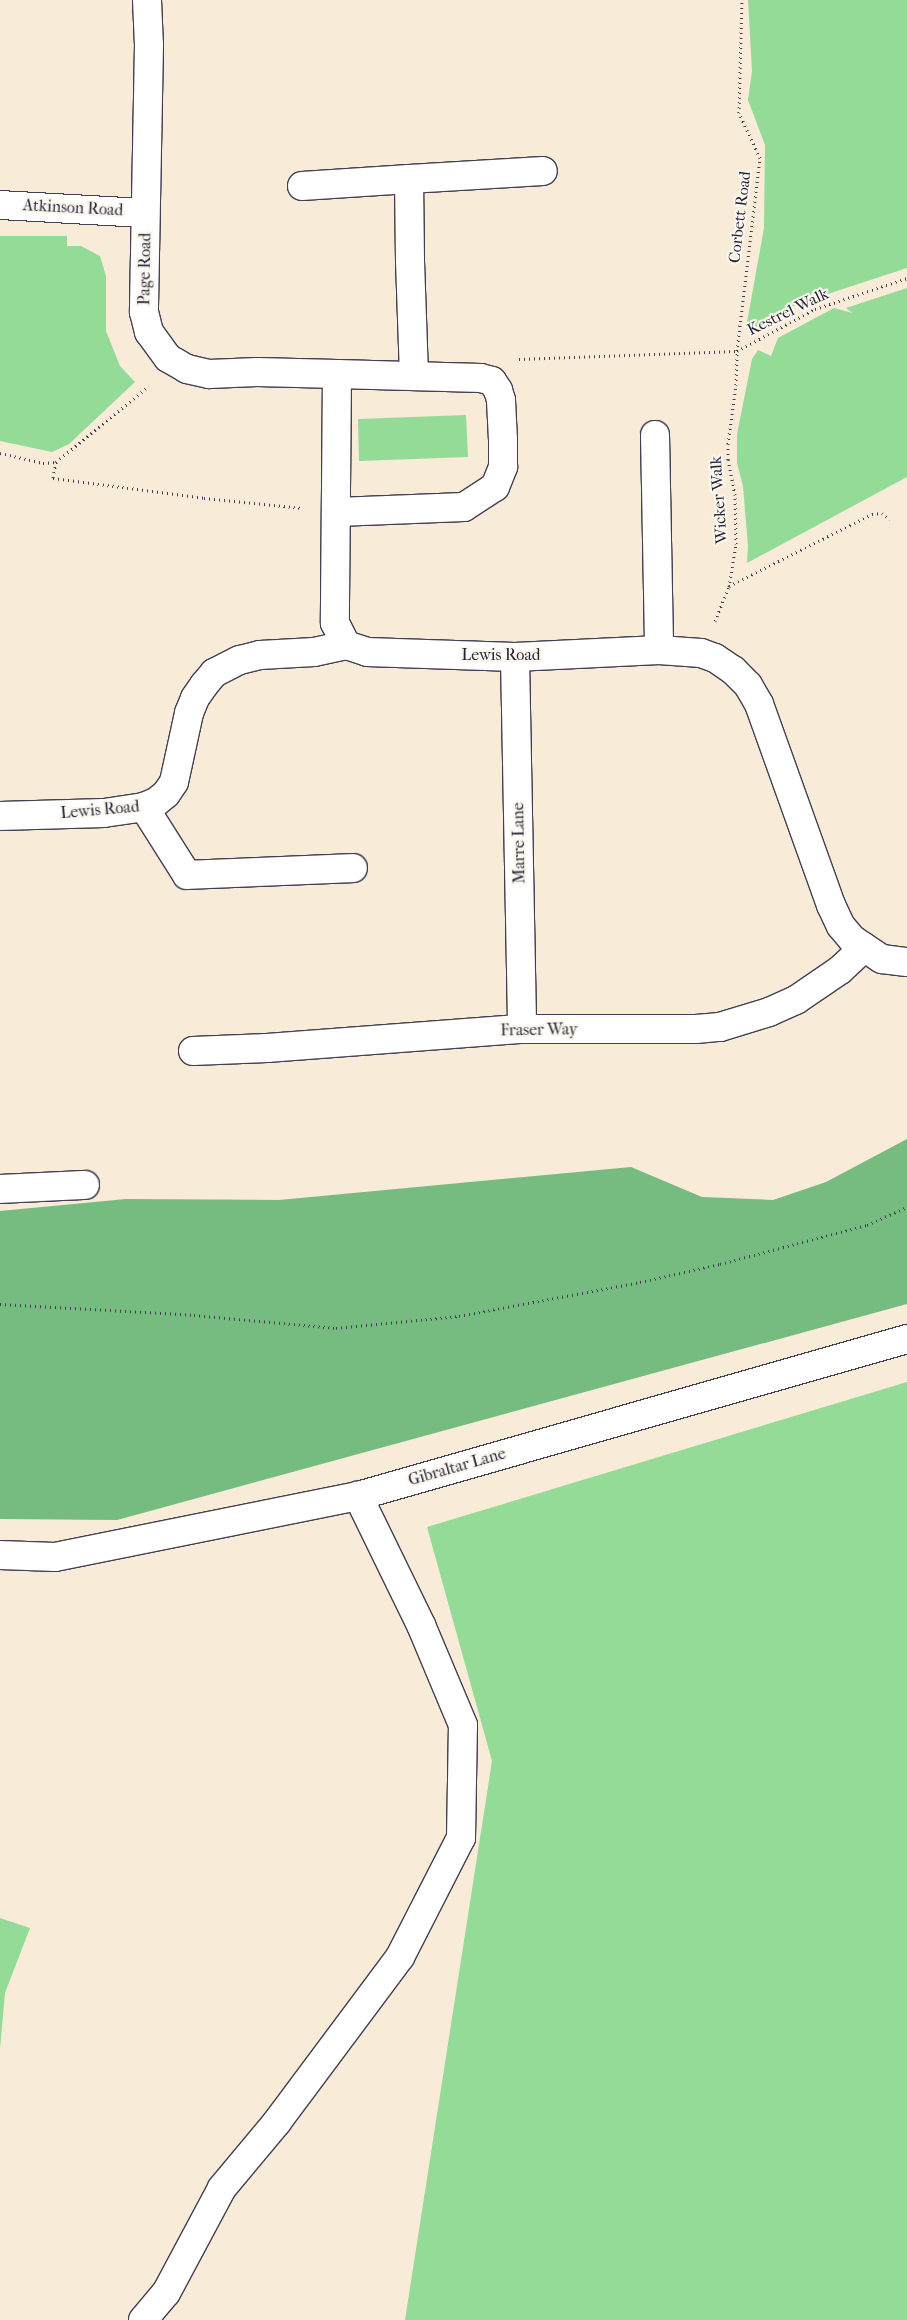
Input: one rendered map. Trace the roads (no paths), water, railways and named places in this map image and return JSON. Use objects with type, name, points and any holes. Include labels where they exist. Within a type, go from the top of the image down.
[{"type":"street","name":"Page Road","points":[[146,0],[149,46],[144,312],[149,332],[168,358],[187,370],[209,374],[257,372],[481,378],[492,381],[501,400],[503,466],[495,487],[464,507],[337,512]]},
{"type":"street","points":[[302,186],[543,171]]},
{"type":"street","points":[[410,179],[410,261],[414,376]]},
{"type":"street","name":"Atkinson Road","points":[[0,205],[145,213]]},
{"type":"street","points":[[337,374],[335,623],[346,645]]},
{"type":"street","points":[[655,434],[659,650]]},
{"type":"street","name":"Lewis Road","points":[[0,816],[104,813],[144,807],[166,794],[174,782],[189,713],[195,698],[214,673],[240,660],[260,655],[314,652],[346,645],[367,652],[515,657],[659,650],[701,653],[715,658],[748,685],[759,704],[831,905],[841,926],[864,948],[882,959],[907,962]]},
{"type":"street","name":"Marre Lane","points":[[515,657],[522,1029]]},
{"type":"street","points":[[144,807],[187,875],[353,868]]},
{"type":"street","name":"Fraser Way","points":[[193,1051],[276,1048],[522,1029],[696,1029],[720,1027],[769,1012],[796,1000],[840,970],[864,948]]},
{"type":"street","points":[[0,1189],[85,1185]]},
{"type":"street","name":"Gibraltar Lane","points":[[0,1555],[55,1557],[358,1496],[907,1339]]},
{"type":"street","points":[[143,2320],[166,2293],[222,2188],[277,2122],[400,1957],[461,1838],[463,1725],[421,1625],[358,1496]]}]
